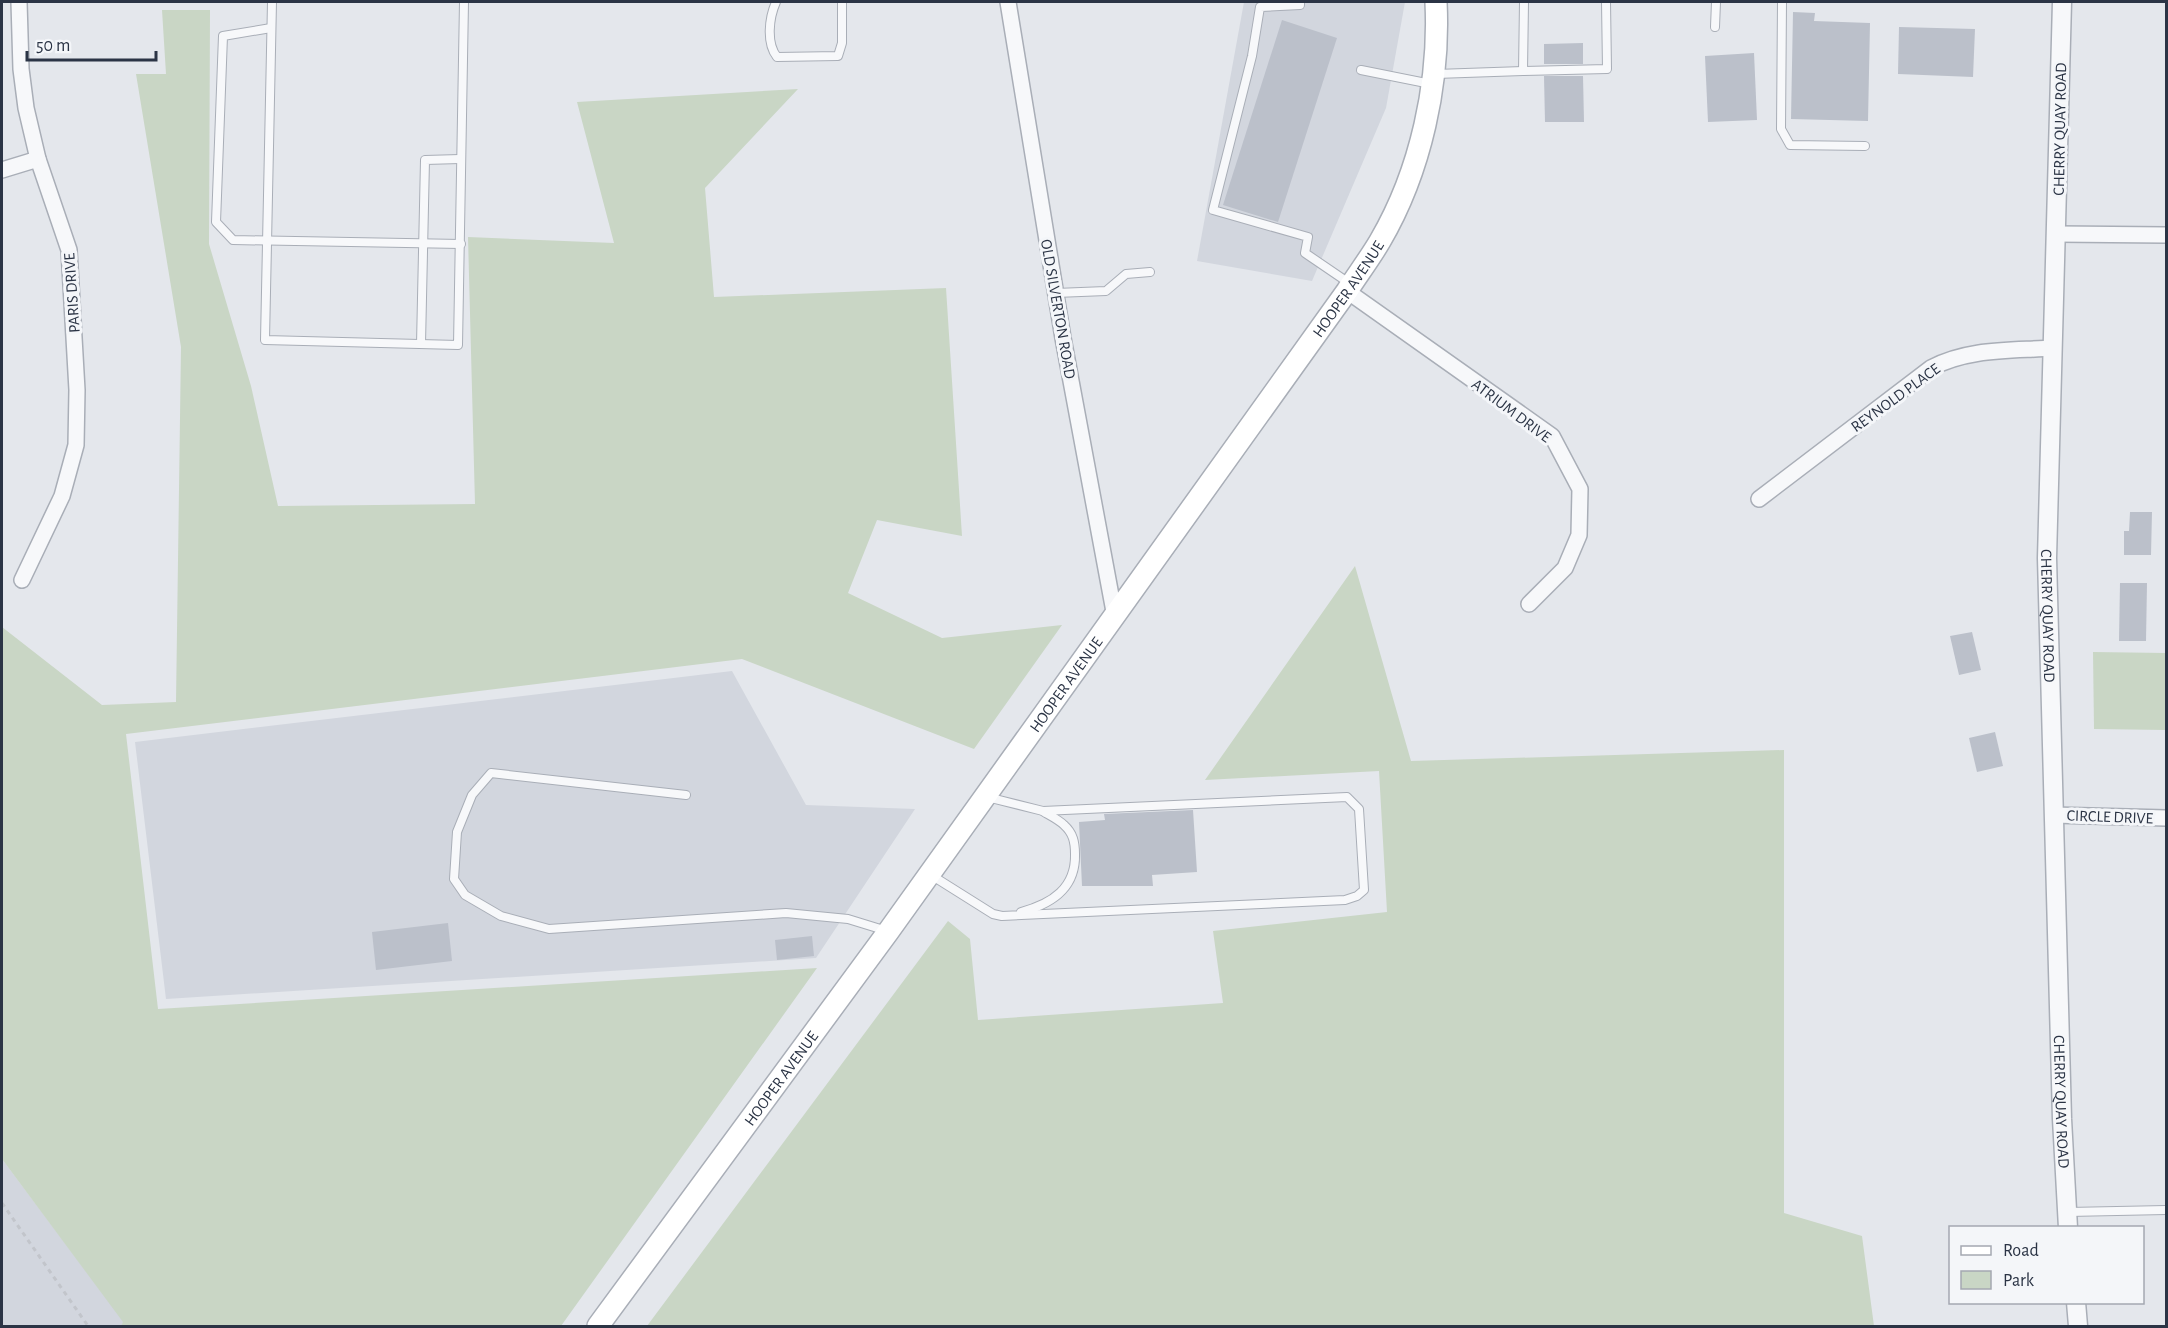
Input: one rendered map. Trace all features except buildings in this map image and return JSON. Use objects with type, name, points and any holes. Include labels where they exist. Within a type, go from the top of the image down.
[{"type":"main road","name":"HOOPER AVENUE","points":[[598,1326],[888,932],[1381,240],[1407,183],[1434,79],[1438,39],[1436,2]]},
{"type":"street","name":"PARIS DRIVE","points":[[19,2],[21,69],[26,108],[38,159],[69,250],[76,390],[76,445],[62,496],[21,580]]},
{"type":"street","name":"OLD SILVERTON ROAD","points":[[1008,2],[1056,293],[1115,616]]},
{"type":"street","name":"CHERRY QUAY ROAD","points":[[2062,2],[2047,558],[2068,1220]]},
{"type":"street","points":[[2,170],[38,159]]},
{"type":"street","points":[[2057,234],[2166,235]]},
{"type":"street","name":"ATRIUM DRIVE","points":[[1349,288],[1552,436],[1580,489],[1580,536],[1565,568],[1529,604]]},
{"type":"street","name":"REYNOLD PLACE","points":[[1759,499],[1931,368],[1950,358],[1971,353],[2053,348]]},
{"type":"street","name":"CIRCLE DRIVE","points":[[2054,815],[2166,818]]},
{"type":"street","points":[[2076,1304],[2078,1326]]},
{"type":"lane","points":[[272,2],[265,340],[458,345],[463,172],[460,159],[464,2]]},
{"type":"lane","points":[[776,2],[770,24],[771,50],[777,57],[838,56],[842,44],[842,2]]},
{"type":"lane","points":[[1300,2],[1300,5],[1260,7],[1252,56],[1213,210],[1308,237],[1305,253],[1349,288]]},
{"type":"lane","points":[[1523,71],[1524,2]]},
{"type":"lane","points":[[1362,70],[1434,79],[1523,71],[1607,69],[1606,2]]},
{"type":"lane","points":[[1715,27],[1716,2]]},
{"type":"lane","points":[[1782,2],[1781,129],[1783,137],[1790,145],[1865,146]]},
{"type":"lane","points":[[271,28],[223,36],[216,222],[233,240],[461,244]]},
{"type":"lane","points":[[421,344],[425,160],[460,159]]},
{"type":"lane","points":[[1056,293],[1106,291],[1126,274],[1150,272]]},
{"type":"lane","points":[[686,795],[491,773],[472,795],[457,832],[454,879],[465,895],[501,916],[549,929],[786,913],[848,919],[888,932]]},
{"type":"lane","points":[[930,873],[993,914],[1002,916],[1345,900],[1358,896],[1364,890],[1359,809],[1347,797],[1043,811],[985,796]]},
{"type":"lane","points":[[1002,916],[1031,909],[1055,899],[1070,882],[1076,869],[1075,840],[1064,825],[1043,811]]},
{"type":"lane","points":[[2068,1220],[2166,1210]]},
{"type":"path","points":[[2,1203],[88,1326]]},
{"type":"shaded area","points":[[1244,2],[1405,2],[1386,108],[1312,281],[1197,261]]},
{"type":"shaded area","points":[[732,671],[806,805],[915,809],[816,958],[166,999],[135,742]]},
{"type":"shaded area","points":[[2,1159],[124,1322],[121,1326],[2,1326]]},
{"type":"green space","points":[[162,10],[210,10],[209,244],[251,386],[278,506],[475,504],[468,237],[614,243],[577,102],[798,89],[705,188],[714,297],[946,288],[962,536],[877,520],[848,593],[942,638],[1062,625],[974,749],[742,659],[126,734],[158,1009],[817,968],[561,1326],[121,1326],[123,1322],[2,1159],[2,627],[102,705],[176,702],[181,347],[136,74],[166,74]]},
{"type":"green space","points":[[1355,566],[1411,761],[1784,750],[1784,1213],[1862,1236],[1874,1326],[647,1326],[948,921],[970,939],[978,1020],[1223,1003],[1213,931],[1387,912],[1379,771],[1205,780]]},
{"type":"green space","points":[[2093,652],[2166,653],[2166,730],[2094,729]]}]
